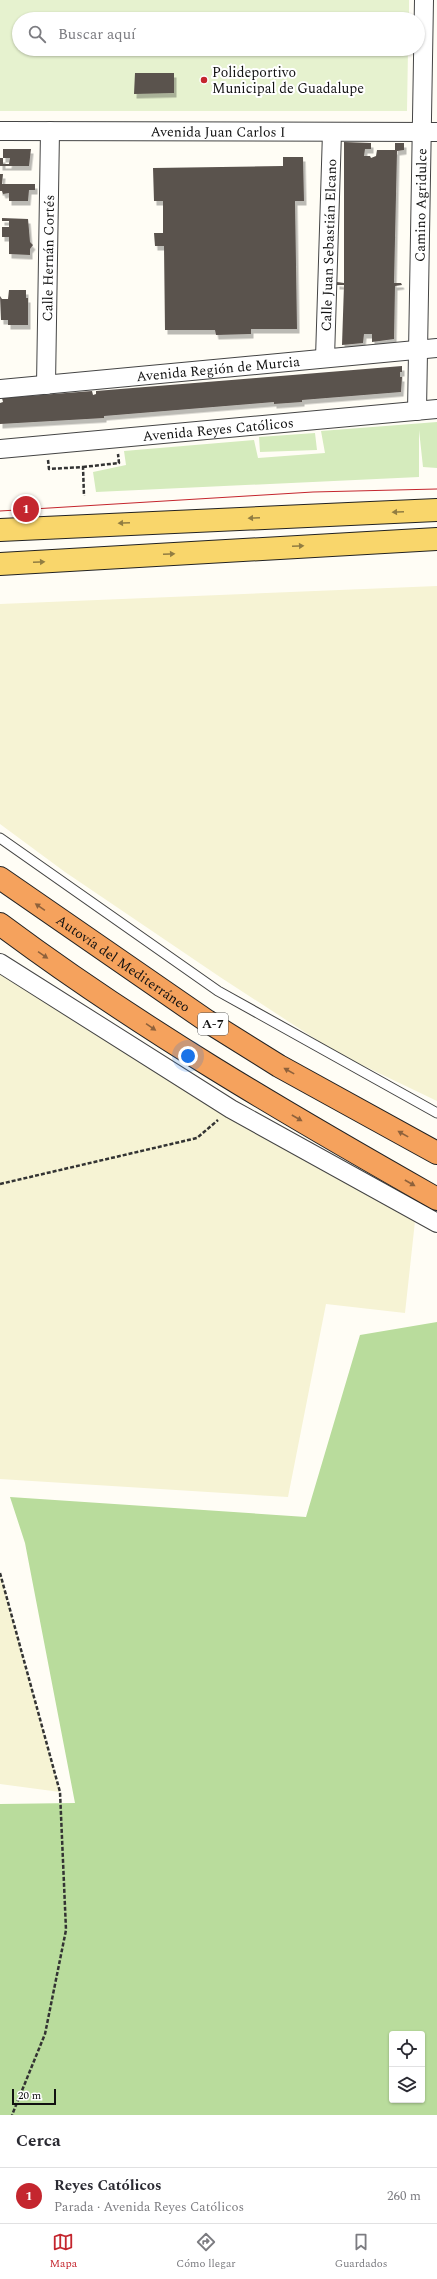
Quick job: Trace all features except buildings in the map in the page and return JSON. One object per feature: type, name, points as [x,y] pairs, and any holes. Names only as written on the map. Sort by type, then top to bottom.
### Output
[{"type":"highway","name":"Autovía del Mediterráneo","points":[[0,878],[201,1016],[279,1066],[437,1153]]},
{"type":"highway","name":"A-7","points":[[0,924],[156,1031],[255,1094],[437,1199]]},
{"type":"main road","points":[[0,530],[437,510]]},
{"type":"main road","points":[[0,564],[437,539]]},
{"type":"street","name":"Camino Agridulce","points":[[417,411],[418,350],[429,132],[430,29],[424,0]]},
{"type":"street","name":"Avenida Juan Carlos I","points":[[0,131],[429,132]]},
{"type":"street","name":"Calle Hernán Cortés","points":[[46,385],[50,131]]},
{"type":"street","name":"Calle Juan Sebastián Elcano","points":[[325,358],[332,132]]},
{"type":"street","name":"Avenida Región de Murcia","points":[[0,389],[437,348]]},
{"type":"street","name":"Avenida Reyes Católicos","points":[[0,449],[437,409]]},
{"type":"street","points":[[0,963],[230,1109],[437,1223]]},
{"type":"lane","points":[[0,838],[218,991],[437,1113]]},
{"type":"path","points":[[47,445],[49,469],[83,467],[119,463],[116,438]]},
{"type":"path","points":[[83,467],[84,496]]},
{"type":"path","points":[[0,1184],[197,1138],[230,1109]]},
{"type":"path","points":[[0,1573],[60,1792],[66,1930],[45,2034],[12,2115]]},
{"type":"shaded area","points":[[437,586],[437,1101],[337,1053],[220,977],[65,872],[0,824],[0,604]]},
{"type":"shaded area","points":[[0,963],[416,1212],[405,1313],[326,1304],[288,1497],[0,1479]]},
{"type":"shaded area","points":[[0,1573],[60,1792],[0,1784]]},
{"type":"green space","name":"Polideportivo Municipal de Guadalupe","points":[[0,0],[409,0],[409,12],[12,12],[12,56],[408,56],[407,111],[0,111]]},
{"type":"green space","points":[[437,422],[437,468],[423,467],[419,430],[419,477],[96,492],[93,472],[126,465],[124,451],[254,440],[258,458],[325,453],[321,431]]},
{"type":"green space","points":[[315,433],[317,450],[260,452],[259,437]]},
{"type":"green space","points":[[437,1322],[437,2115],[0,2115],[0,1804],[75,1803],[25,1543],[10,1497],[306,1517],[360,1335]]},
{"type":"tram line","points":[[0,511],[313,492],[437,489]]},
{"type":"place","name":"Polideportivo Municipal de Guadalupe","points":[[204,80]]},
{"type":"place","name":"Reyes Católicos","points":[[26,509]]}]
